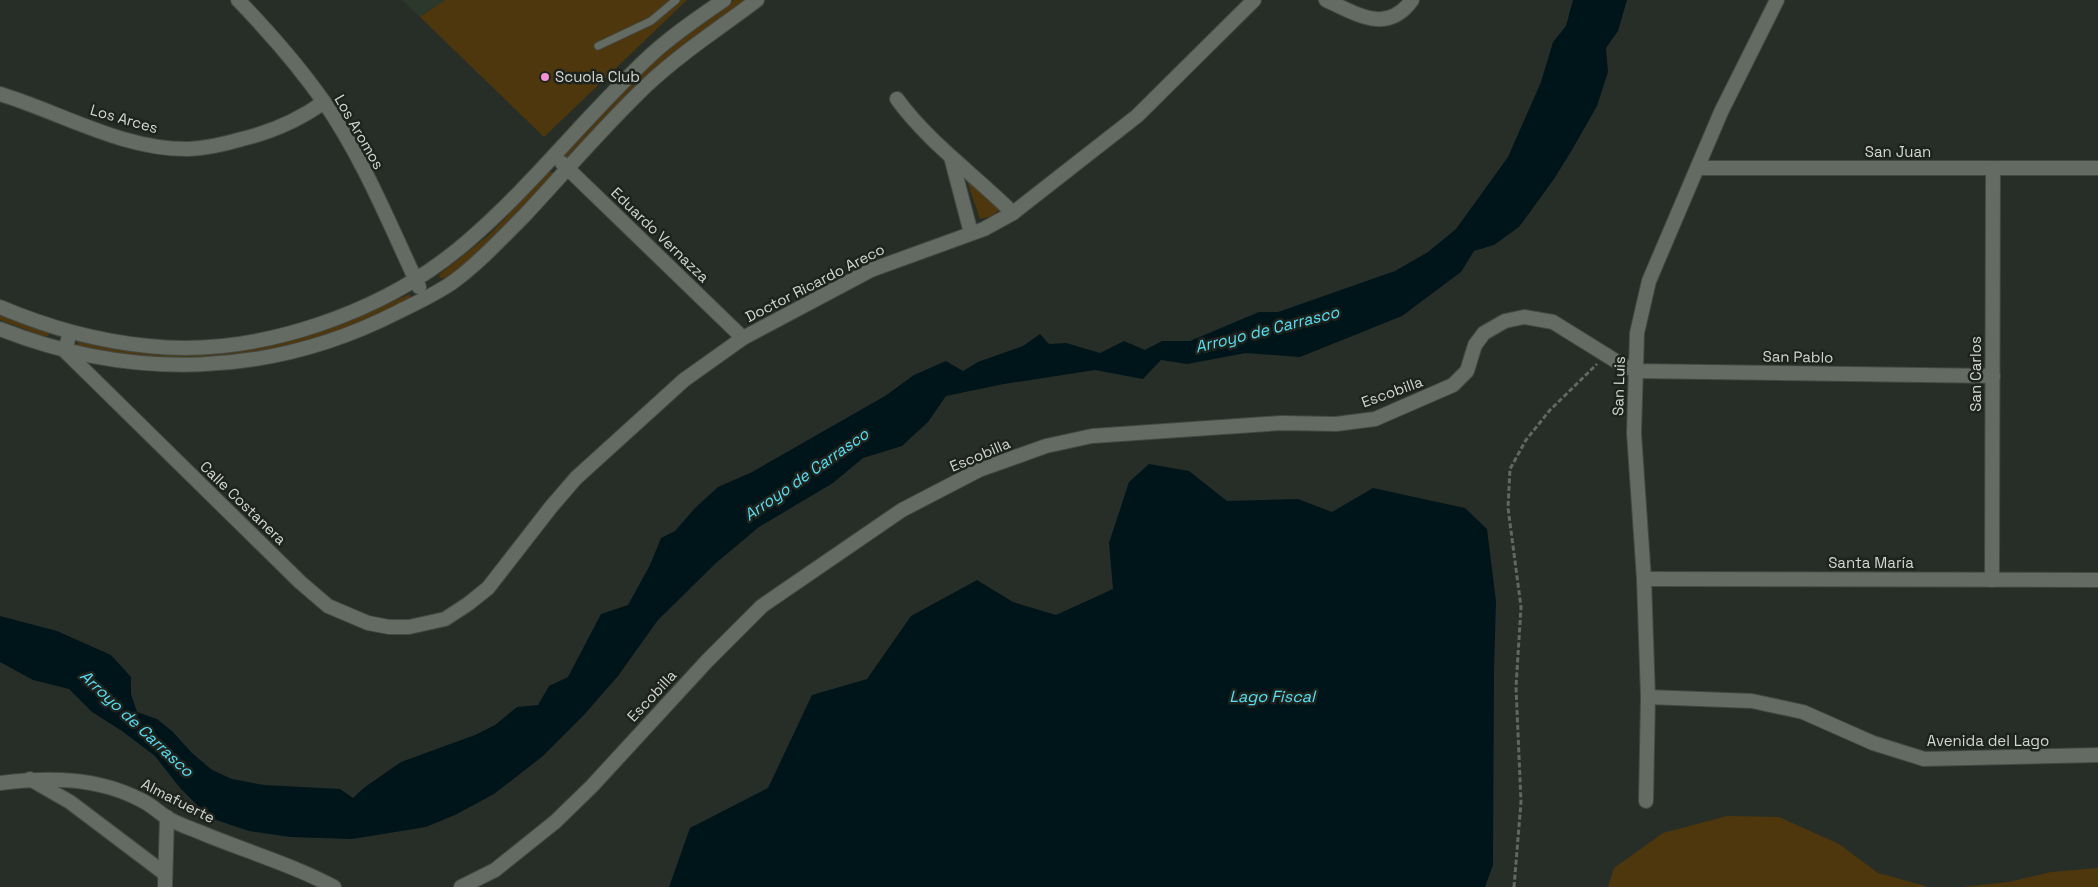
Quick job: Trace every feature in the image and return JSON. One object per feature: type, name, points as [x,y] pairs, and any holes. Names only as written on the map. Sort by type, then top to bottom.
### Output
[{"type":"street","name":"Los Aromos","points":[[238,0],[276,40],[324,102],[356,155],[425,298]]},
{"type":"street","points":[[0,307],[35,322],[70,332],[148,346],[225,346],[332,321],[357,311],[416,280],[443,262],[519,194],[652,53],[724,0]]},
{"type":"street","points":[[0,329],[65,351],[128,362],[189,365],[246,362],[337,340],[366,328],[452,282],[478,261],[647,85],[699,41],[756,0]]},
{"type":"street","name":"Doctor Ricardo Areco","points":[[445,619],[488,588],[551,507],[583,472],[684,380],[743,338],[871,270],[994,224],[1012,213],[1137,116],[1254,0]]},
{"type":"street","points":[[1326,0],[1368,18],[1383,20],[1405,11],[1412,0]]},
{"type":"street","name":"San Luis","points":[[1646,802],[1648,697],[1644,580],[1634,433],[1637,333],[1649,281],[1721,112],[1777,0]]},
{"type":"street","name":"Los Arces","points":[[0,94],[127,140],[153,146],[189,148],[222,144],[261,134],[304,117],[324,102]]},
{"type":"street","points":[[897,99],[907,112],[951,157],[1012,213]]},
{"type":"street","name":"Eduardo Vernazza","points":[[554,156],[743,338]]},
{"type":"street","points":[[951,157],[971,233]]},
{"type":"street","name":"San Juan","points":[[1698,168],[2098,168]]},
{"type":"street","name":"San Carlos","points":[[1992,580],[1993,168]]},
{"type":"street","name":"Escobilla","points":[[461,887],[495,870],[555,822],[592,786],[707,661],[762,606],[902,510],[979,470],[1046,446],[1092,436],[1281,423],[1336,424],[1375,419],[1453,385],[1468,371],[1475,345],[1484,333],[1505,321],[1524,317],[1553,322],[1606,355]]},
{"type":"street","points":[[65,351],[70,332]]},
{"type":"street","name":"Calle Costanera","points":[[65,351],[328,606],[368,623],[389,627],[409,627],[445,619]]},
{"type":"street","name":"San Pablo","points":[[1606,355],[1636,371],[1993,376]]},
{"type":"street","name":"Santa María","points":[[1644,580],[2098,580]]},
{"type":"street","name":"Avenida del Lago","points":[[1648,697],[1752,701],[1803,712],[1873,744],[1924,759],[2098,755]]},
{"type":"street","name":"Almafuerte","points":[[0,784],[30,779],[62,778],[123,792],[142,800],[167,818],[195,831],[307,874],[334,887]]},
{"type":"street","points":[[30,779],[77,807],[164,880]]},
{"type":"street","points":[[164,880],[167,818]]},
{"type":"lane","points":[[598,46],[651,21],[676,0]]},
{"type":"path","points":[[1514,887],[1521,802],[1516,687],[1521,607],[1508,508],[1510,469],[1526,440],[1550,410],[1606,355]]},
{"type":"shaded area","points":[[402,0],[445,0],[420,17]]},
{"type":"shaded area","name":"Scuola Club","points":[[445,0],[687,0],[544,137],[420,17]]},
{"type":"shaded area","points":[[734,0],[747,0],[569,159],[564,156],[648,67],[692,30]]},
{"type":"shaded area","points":[[549,172],[554,173],[554,176],[502,231],[460,268],[445,278],[440,278],[439,275],[441,273],[489,235]]},
{"type":"shaded area","points":[[966,178],[1000,209],[992,216],[980,219]]},
{"type":"shaded area","points":[[410,294],[411,299],[372,319],[311,340],[254,352],[225,356],[166,358],[129,355],[77,345],[79,339],[179,351],[362,315]]},
{"type":"shaded area","points":[[0,311],[48,330],[49,335],[46,337],[0,320]]},
{"type":"shaded area","points":[[1727,816],[1779,817],[1839,844],[1878,873],[1929,887],[1608,887],[1614,868],[1663,833]]},
{"type":"shaded area","points":[[2098,868],[2098,887],[1961,887],[2009,882],[2051,872]]},
{"type":"water","name":"Arroyo de Carrasco","points":[[1573,0],[1627,0],[1618,31],[1606,48],[1608,72],[1597,106],[1554,179],[1519,227],[1494,245],[1474,251],[1461,272],[1402,316],[1300,357],[1246,353],[1187,364],[1161,360],[1143,379],[1095,370],[1004,384],[946,396],[928,422],[902,446],[863,458],[833,483],[759,527],[716,563],[658,620],[618,676],[584,715],[543,756],[494,794],[455,815],[426,827],[352,839],[290,837],[249,831],[210,818],[180,788],[155,756],[122,731],[92,712],[69,689],[33,680],[0,662],[0,616],[57,631],[111,655],[131,677],[131,694],[137,712],[157,719],[212,770],[232,779],[264,785],[340,789],[353,798],[365,787],[401,762],[475,735],[495,725],[517,707],[538,705],[549,686],[568,677],[601,614],[628,605],[650,565],[661,538],[675,531],[695,508],[718,487],[752,472],[885,396],[914,375],[946,361],[963,371],[978,362],[1023,346],[1040,334],[1049,344],[1066,343],[1100,353],[1124,341],[1145,350],[1162,341],[1190,341],[1259,312],[1278,312],[1395,271],[1428,252],[1456,229],[1508,157],[1541,82],[1553,42],[1566,26]]},
{"type":"water","name":"Lago Fiscal","points":[[1149,464],[1189,471],[1227,501],[1298,499],[1332,512],[1373,488],[1465,508],[1487,529],[1496,601],[1493,865],[1485,887],[669,887],[690,828],[768,788],[812,695],[867,679],[911,616],[977,580],[1013,602],[1056,615],[1113,589],[1109,543],[1129,482]]},
{"type":"place","name":"Scuola Club","points":[[545,77]]}]
